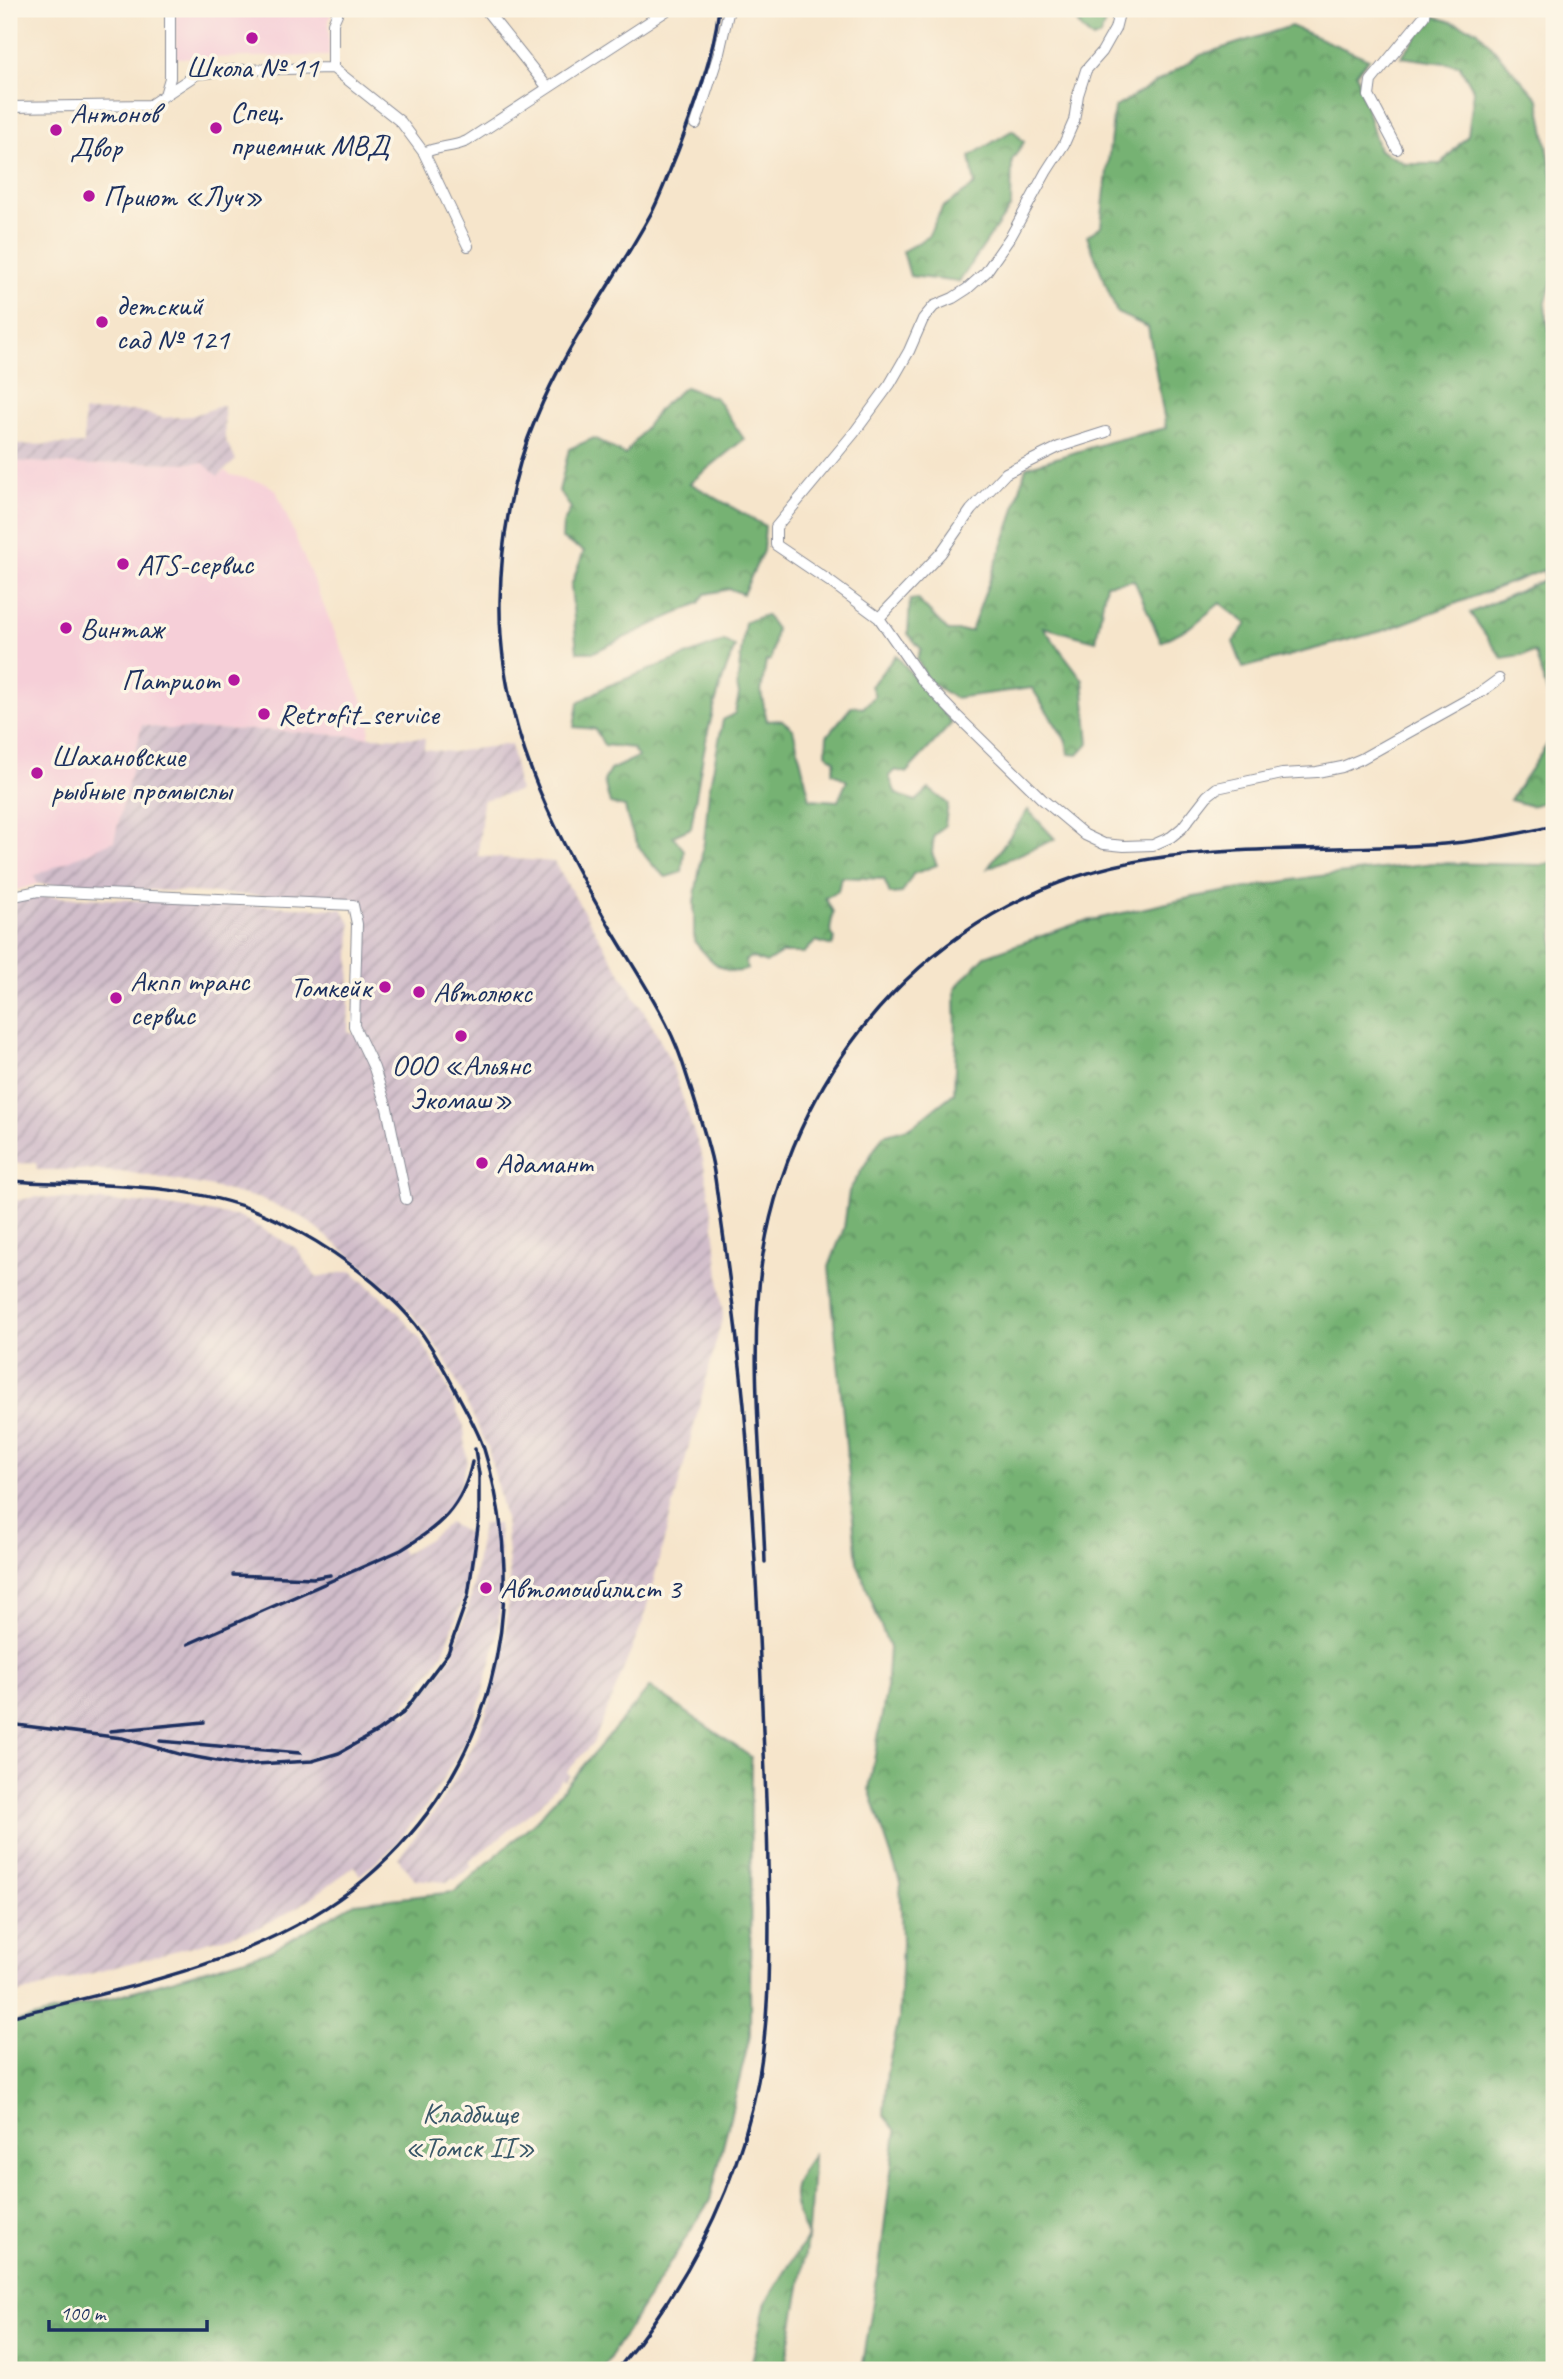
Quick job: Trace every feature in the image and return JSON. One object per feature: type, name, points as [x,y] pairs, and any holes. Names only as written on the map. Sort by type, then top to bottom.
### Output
[{"type":"street","points":[[164,96],[170,78],[170,9]]},
{"type":"street","points":[[333,68],[333,23],[340,9]]},
{"type":"street","points":[[485,9],[548,88]]},
{"type":"street","points":[[424,153],[432,148],[452,148],[467,141],[670,9]]},
{"type":"street","points":[[696,124],[719,53],[729,9]]},
{"type":"street","points":[[1120,9],[1115,29],[1102,52],[1086,70],[1074,121],[1064,144],[1011,236],[986,271],[967,289],[934,306],[923,319],[890,384],[847,442],[776,527],[776,545],[879,618],[923,681],[1042,799],[1084,835],[1104,844],[1153,845],[1171,837],[1217,788],[1282,774],[1342,767],[1361,759],[1499,679]]},
{"type":"street","points":[[1397,149],[1369,96],[1369,88],[1371,81],[1424,16],[1425,9]]},
{"type":"street","points":[[9,107],[150,105],[197,74],[233,70],[333,68],[401,122],[424,153],[468,246]]},
{"type":"street","points":[[879,618],[941,553],[971,510],[1006,473],[1059,447],[1106,432]]},
{"type":"street","points":[[9,897],[38,891],[353,905],[357,924],[354,1026],[374,1068],[387,1108],[406,1199]]},
{"type":"shaded area","name":"Школа № 11","points":[[175,9],[334,9],[329,20],[329,56],[176,58]]},
{"type":"shaded area","points":[[224,405],[225,439],[236,460],[218,476],[203,463],[128,462],[90,465],[9,461],[9,445],[84,444],[84,412],[137,411],[163,418],[191,416]]},
{"type":"shaded area","points":[[9,461],[90,465],[128,462],[204,463],[218,476],[225,471],[231,475],[265,483],[276,490],[363,701],[370,721],[369,737],[265,730],[167,729],[142,725],[114,842],[35,876],[38,884],[9,892]]},
{"type":"shaded area","points":[[142,725],[167,729],[265,730],[425,738],[424,749],[452,752],[511,744],[519,791],[483,800],[478,856],[554,862],[670,1060],[703,1159],[713,1217],[723,1315],[643,1621],[595,1740],[567,1772],[570,1775],[565,1781],[562,1779],[541,1804],[469,1862],[471,1867],[447,1882],[415,1879],[398,1858],[436,1810],[480,1730],[505,1641],[510,1582],[505,1519],[488,1448],[450,1368],[428,1333],[403,1303],[374,1275],[304,1218],[261,1199],[208,1186],[132,1173],[37,1170],[36,1163],[9,1164],[9,902],[39,896],[342,909],[351,924],[348,1033],[365,1034],[360,1015],[362,901],[38,884],[34,876],[114,841]]},
{"type":"shaded area","points":[[35,1197],[155,1204],[241,1217],[296,1248],[316,1277],[352,1271],[397,1311],[420,1339],[441,1374],[464,1427],[467,1461],[458,1494],[447,1510],[426,1530],[399,1546],[403,1554],[449,1523],[469,1534],[470,1554],[465,1594],[444,1651],[416,1693],[401,1709],[405,1717],[453,1654],[471,1598],[482,1524],[498,1524],[502,1583],[497,1639],[472,1725],[428,1804],[391,1849],[360,1875],[354,1866],[310,1899],[258,1928],[9,1996],[9,1202]]},
{"type":"green space","points":[[1069,9],[1110,9],[1100,36],[1093,39],[1081,28]]},
{"type":"green space","points":[[1433,16],[1477,30],[1539,100],[1554,185],[1554,273],[1545,306],[1554,361],[1554,714],[1535,653],[1502,658],[1470,613],[1544,580],[1544,570],[1386,630],[1243,668],[1233,642],[1247,624],[1220,603],[1192,626],[1161,642],[1134,580],[1106,584],[1096,641],[1043,627],[1083,680],[1089,743],[1078,755],[1069,754],[1066,741],[1032,688],[954,698],[926,679],[917,658],[921,649],[908,634],[910,600],[917,599],[948,631],[971,631],[1012,519],[1026,467],[1166,428],[1148,327],[1117,313],[1087,236],[1101,226],[1114,108],[1201,55],[1291,26],[1369,59],[1356,73],[1379,150],[1406,164],[1441,164],[1468,135],[1474,91],[1459,65],[1401,57]]},
{"type":"green space","points":[[1013,130],[1024,142],[1012,160],[1011,206],[959,282],[910,276],[903,251],[928,237],[942,208],[975,185],[970,156]]},
{"type":"green space","points":[[685,387],[716,398],[744,439],[690,483],[765,526],[763,551],[743,594],[730,589],[705,594],[699,603],[594,652],[577,652],[571,586],[584,551],[562,539],[563,524],[571,508],[559,491],[569,449],[594,438],[625,455],[660,408]]},
{"type":"green space","points":[[766,615],[776,629],[771,660],[766,661],[761,692],[767,721],[782,720],[793,729],[810,799],[838,801],[847,781],[832,772],[835,761],[826,753],[827,736],[852,706],[863,708],[875,696],[871,686],[896,655],[952,723],[906,773],[895,770],[889,776],[896,794],[916,801],[929,789],[948,804],[945,825],[934,836],[932,853],[937,865],[913,874],[902,893],[890,894],[884,879],[841,877],[838,891],[825,898],[833,912],[830,931],[835,939],[832,946],[816,941],[804,953],[782,953],[766,963],[751,957],[745,961],[748,969],[731,971],[717,965],[694,941],[694,902],[709,790],[723,720],[735,713],[739,694],[737,686],[745,622]]},
{"type":"green space","points":[[724,641],[735,647],[712,714],[691,828],[673,836],[684,850],[682,872],[666,877],[651,863],[639,846],[625,807],[610,804],[604,781],[610,770],[638,757],[632,748],[604,745],[595,729],[574,727],[578,703],[605,687]]},
{"type":"green space","points":[[1554,734],[1554,799],[1531,806],[1510,800]]},
{"type":"green space","points":[[1028,810],[1055,839],[988,868]]},
{"type":"green space","points":[[1554,862],[1554,2370],[862,2370],[881,2253],[896,2131],[884,2116],[887,2072],[899,2019],[902,1942],[900,1882],[869,1789],[886,1692],[889,1648],[857,1562],[829,1267],[844,1228],[849,1191],[883,1135],[911,1127],[954,1093],[955,988],[985,956],[1078,923],[1194,897],[1311,877],[1434,863],[1541,865]]},
{"type":"green space","name":"Кладбище «Томск II»","points":[[650,1687],[751,1757],[750,2036],[710,2200],[602,2370],[9,2370],[9,2024],[107,1999],[270,1951],[355,1903],[454,1892],[537,1820]]},
{"type":"green space","points":[[813,2155],[807,2237],[795,2203],[798,2178]]},
{"type":"green space","points":[[807,2237],[795,2316],[784,2370],[750,2370],[766,2302]]},
{"type":"railway","points":[[617,2370],[666,2304],[706,2234],[737,2160],[749,2121],[762,2059],[768,1994],[769,1906],[753,1527],[744,1405],[728,1266],[708,1145],[682,1061],[668,1027],[568,852],[532,772],[508,689],[500,601],[509,508],[528,439],[562,364],[653,210],[684,135],[702,82],[719,9]]},
{"type":"railway","points":[[765,1562],[756,1368],[763,1254],[781,1181],[809,1113],[846,1050],[893,994],[947,945],[1009,906],[1076,877],[1150,859],[1186,855],[1444,844],[1554,826]]},
{"type":"railway","points":[[9,1181],[169,1190],[232,1203],[261,1213],[298,1231],[368,1278],[399,1306],[425,1338],[476,1429],[484,1449],[498,1508],[504,1567],[501,1626],[490,1683],[471,1737],[444,1789],[409,1836],[365,1879],[326,1907],[285,1931],[241,1951],[149,1982],[9,2017]]},
{"type":"railway","points":[[9,1724],[122,1738],[179,1754],[239,1765],[312,1761],[339,1753],[378,1731],[403,1713],[448,1653],[468,1596],[479,1520],[479,1474],[475,1449]]},
{"type":"railway","points":[[188,1644],[401,1550],[438,1524],[456,1504],[472,1462]]},
{"type":"railway","points":[[233,1575],[313,1578],[330,1575]]},
{"type":"railway","points":[[110,1731],[204,1722]]},
{"type":"railway","points":[[160,1741],[300,1753]]},
{"type":"place","name":"Школа № 11","points":[[252,38]]},
{"type":"place","name":"Спец. приемник МВД","points":[[216,128]]},
{"type":"place","name":"Антонов Двор","points":[[56,130]]},
{"type":"place","name":"Приют «Луч»","points":[[89,196]]},
{"type":"place","name":"детский сад № 121","points":[[102,322]]},
{"type":"place","name":"ATS-сервис","points":[[123,564]]},
{"type":"place","name":"Винтаж","points":[[66,628]]},
{"type":"place","name":"Патриот","points":[[234,680]]},
{"type":"place","name":"Retrofit_service","points":[[264,714]]},
{"type":"place","name":"Шахановские рыбные промыслы","points":[[37,773]]},
{"type":"place","name":"Томкейк","points":[[385,987]]},
{"type":"place","name":"Автолюкс","points":[[419,992]]},
{"type":"place","name":"Акпп транс сервис","points":[[116,998]]},
{"type":"place","name":"ООО «Альянс Экомаш»","points":[[461,1036]]},
{"type":"place","name":"Адамант","points":[[482,1163]]},
{"type":"place","name":"Автомоибилист 3","points":[[486,1588]]}]
